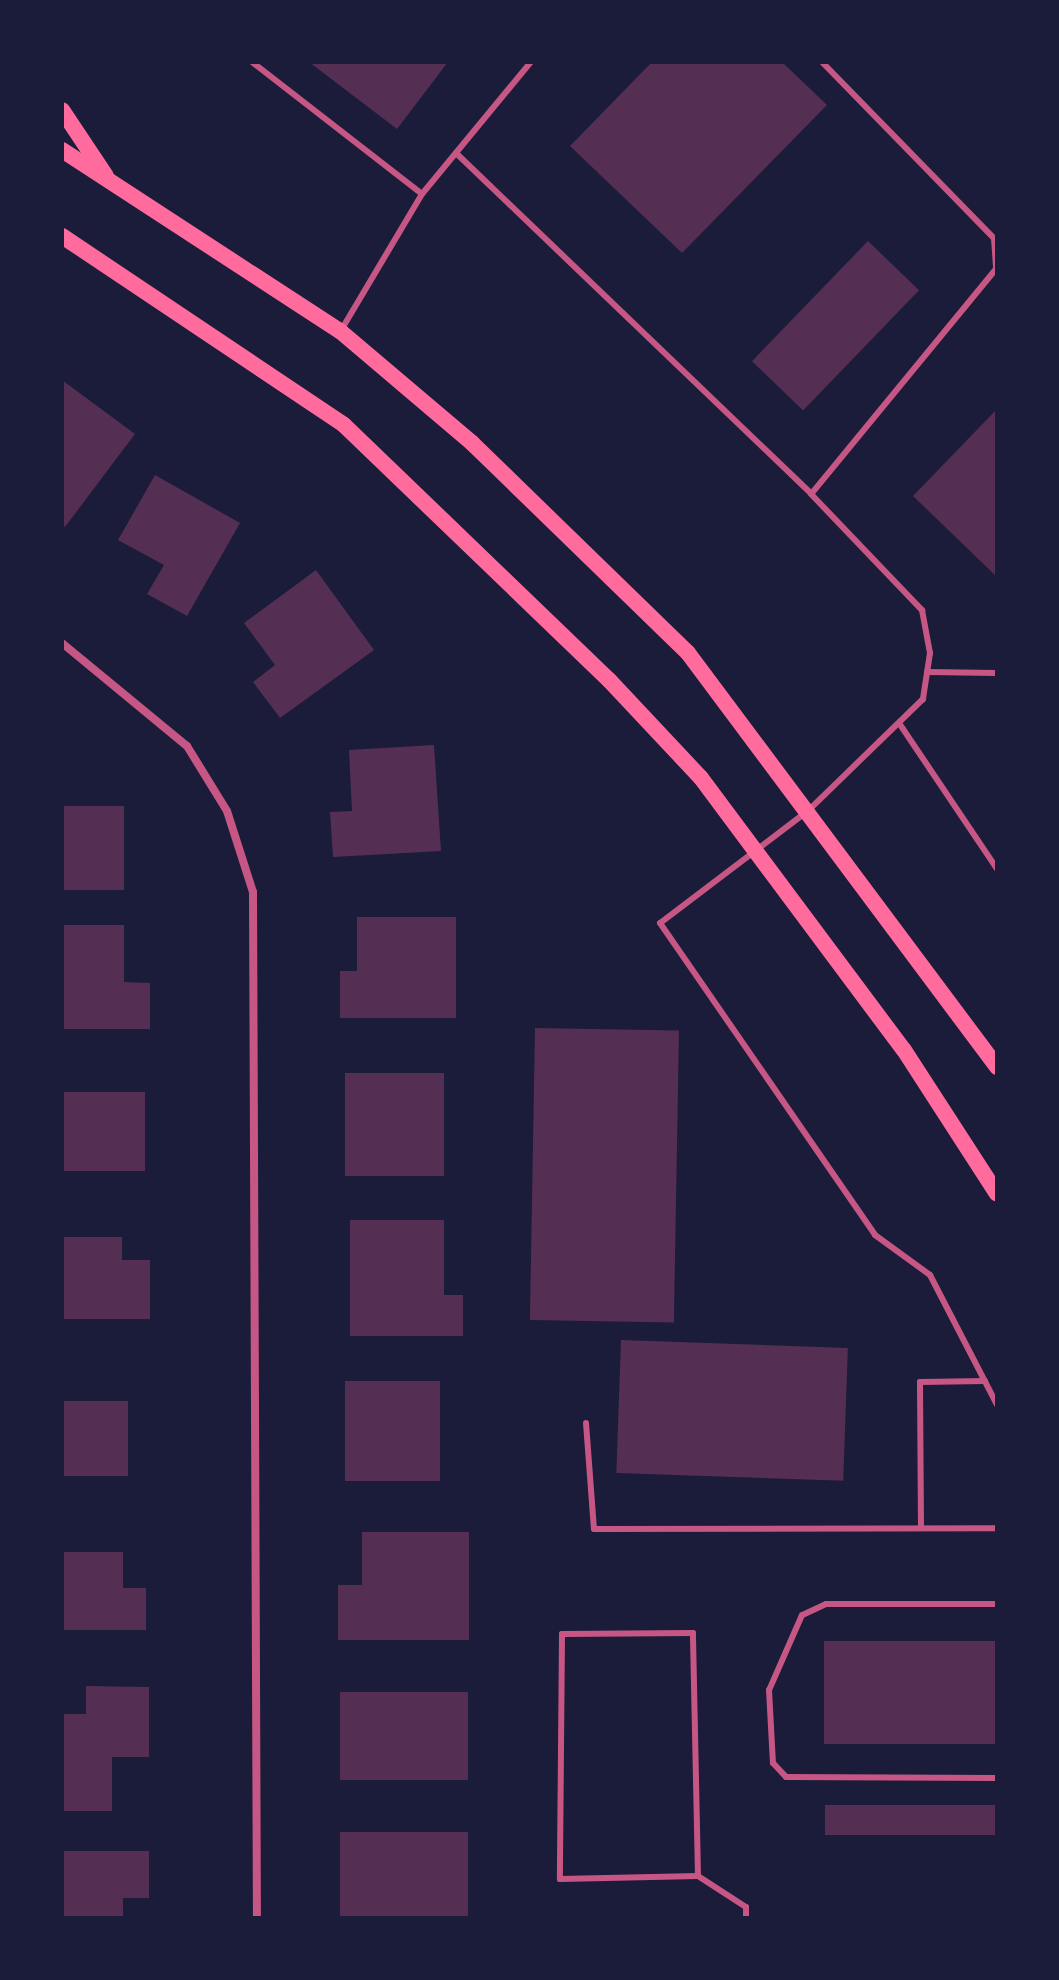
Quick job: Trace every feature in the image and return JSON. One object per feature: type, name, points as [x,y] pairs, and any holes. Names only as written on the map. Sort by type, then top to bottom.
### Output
[{"type":"main road","points":[[62,110],[111,184]]},
{"type":"main road","points":[[62,150],[340,331],[472,443],[688,653],[809,810],[997,1067]]},
{"type":"main road","points":[[62,236],[344,425],[609,680],[701,778],[904,1050],[997,1194]]},
{"type":"street","points":[[62,643],[187,746],[227,811],[253,892],[257,1918]]},
{"type":"lane","points":[[252,62],[422,194]]},
{"type":"lane","points":[[340,331],[422,194],[529,65],[519,62]]},
{"type":"lane","points":[[811,494],[996,269],[994,238],[822,62]]},
{"type":"lane","points":[[456,153],[811,494],[922,610],[927,672],[923,699],[809,810],[660,923],[875,1235],[930,1275],[997,1405]]},
{"type":"lane","points":[[927,672],[997,673]]},
{"type":"lane","points":[[899,723],[997,869]]},
{"type":"lane","points":[[921,1528],[920,1382],[985,1381]]},
{"type":"lane","points":[[586,1423],[594,1529],[997,1528]]},
{"type":"lane","points":[[997,1604],[826,1604],[802,1615],[769,1690],[773,1763],[786,1777],[997,1778]]},
{"type":"lane","points":[[698,1876],[693,1633],[562,1634],[560,1879],[698,1876],[746,1907],[746,1918]]},
{"type":"building","points":[[309,62],[448,62],[397,129]]},
{"type":"building","points":[[652,62],[782,62],[827,105],[682,253],[570,146]]},
{"type":"building","points":[[868,241],[919,290],[803,410],[752,361]]},
{"type":"building","points":[[62,380],[135,434],[65,527],[62,525]]},
{"type":"building","points":[[997,409],[997,577],[913,496]]},
{"type":"building","points":[[155,475],[240,523],[187,616],[147,594],[164,565],[118,540]]},
{"type":"building","points":[[316,570],[374,650],[280,718],[253,682],[275,665],[244,623]]},
{"type":"building","points":[[434,745],[441,851],[333,857],[330,812],[352,811],[349,750]]},
{"type":"building","points":[[62,806],[124,806],[124,890],[62,890]]},
{"type":"building","points":[[357,917],[456,917],[456,1018],[340,1018],[340,971],[357,971]]},
{"type":"building","points":[[62,925],[124,925],[124,982],[150,983],[150,1029],[62,1029]]},
{"type":"building","points":[[535,1028],[679,1031],[674,1322],[530,1320]]},
{"type":"building","points":[[345,1073],[444,1073],[444,1176],[345,1176]]},
{"type":"building","points":[[62,1092],[145,1092],[145,1171],[62,1171]]},
{"type":"building","points":[[350,1220],[444,1220],[444,1295],[463,1295],[463,1336],[350,1336]]},
{"type":"building","points":[[62,1237],[122,1237],[122,1260],[150,1260],[150,1319],[62,1319]]},
{"type":"building","points":[[621,1340],[848,1348],[843,1481],[616,1473]]},
{"type":"building","points":[[345,1381],[440,1381],[440,1481],[345,1481]]},
{"type":"building","points":[[62,1401],[128,1401],[128,1476],[62,1476]]},
{"type":"building","points":[[362,1532],[469,1532],[469,1640],[338,1640],[338,1585],[362,1585]]},
{"type":"building","points":[[62,1552],[123,1552],[123,1588],[146,1588],[146,1630],[62,1630]]},
{"type":"building","points":[[824,1641],[997,1641],[997,1744],[824,1744]]},
{"type":"building","points":[[86,1686],[149,1687],[149,1757],[112,1757],[112,1811],[62,1811],[62,1714],[86,1714]]},
{"type":"building","points":[[340,1692],[468,1692],[468,1780],[340,1780]]},
{"type":"building","points":[[825,1805],[997,1805],[997,1835],[825,1835]]},
{"type":"building","points":[[340,1832],[468,1832],[468,1918],[340,1918]]},
{"type":"building","points":[[62,1851],[149,1851],[149,1898],[123,1898],[123,1918],[62,1918]]}]
